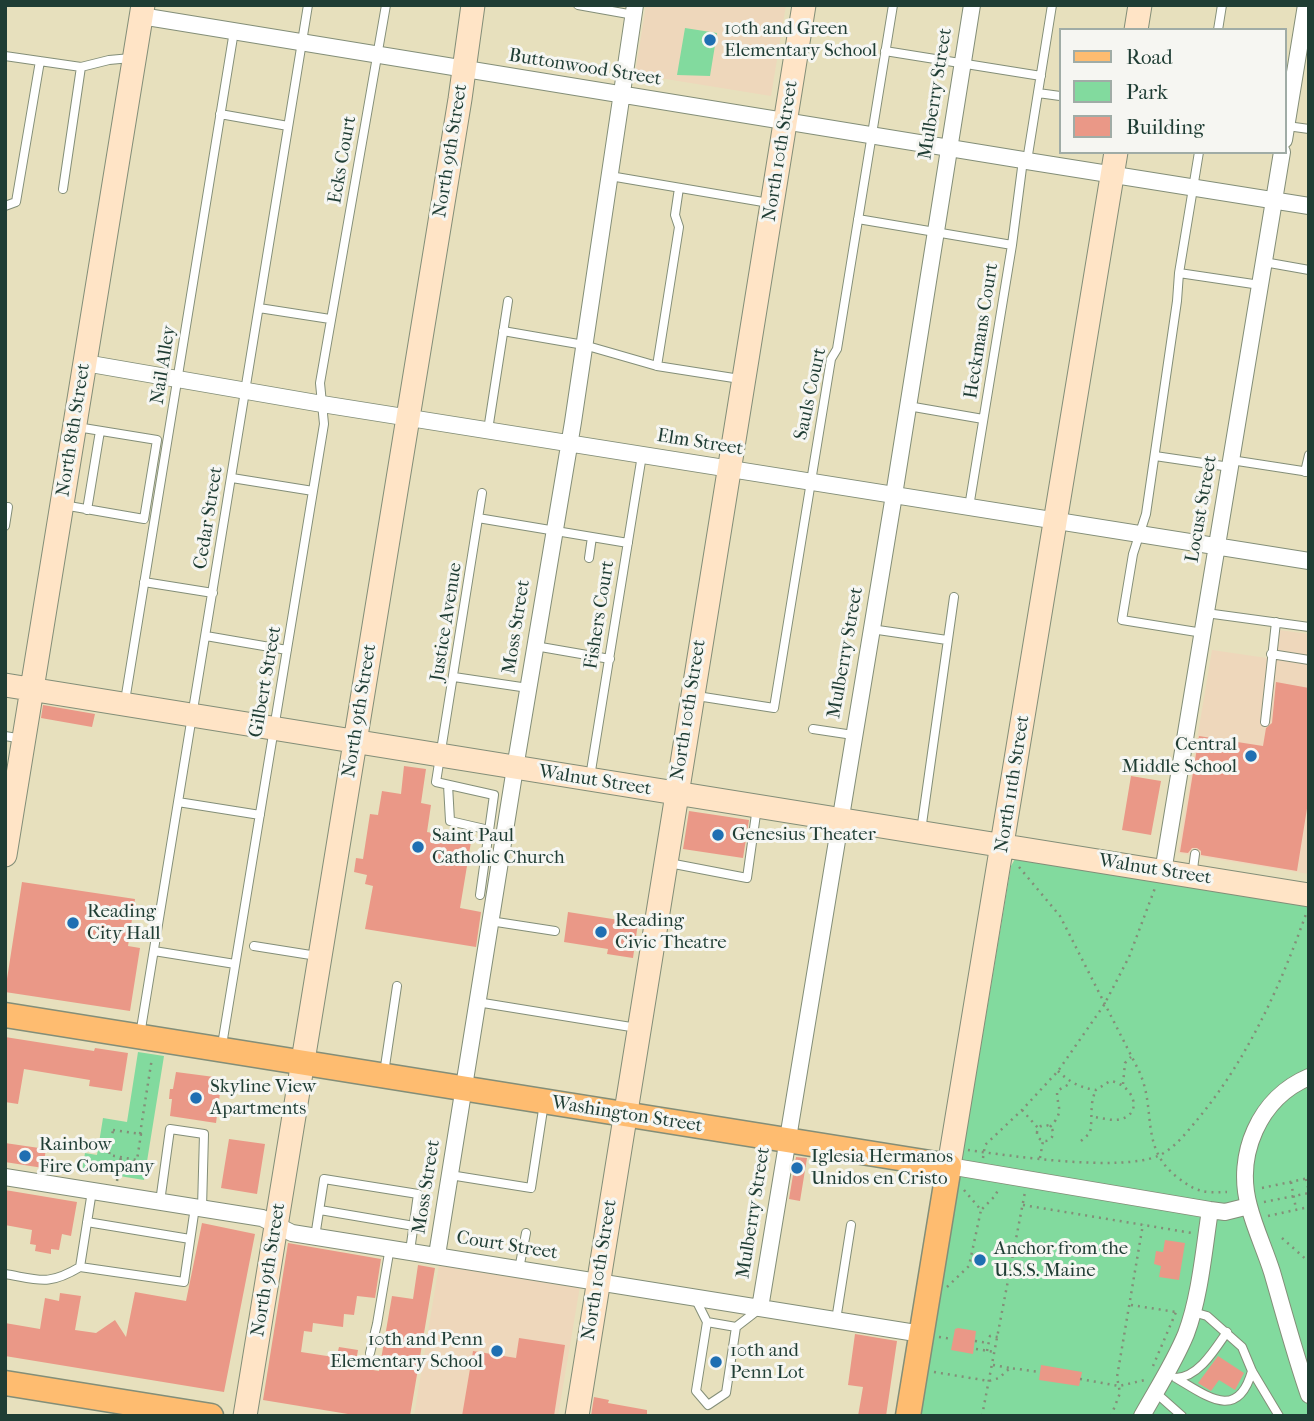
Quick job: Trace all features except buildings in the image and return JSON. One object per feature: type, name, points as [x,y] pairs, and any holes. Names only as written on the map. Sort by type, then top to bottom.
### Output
[{"type":"main road","name":"Washington Street","points":[[5,1015],[788,1141],[951,1157]]},
{"type":"main road","name":"North 11th Street","points":[[908,1416],[930,1336],[951,1157]]},
{"type":"main road","points":[[5,1383],[211,1416]]},
{"type":"street","name":"North 9th Street","points":[[245,1416],[473,5]]},
{"type":"street","name":"North 10th Street","points":[[577,1416],[804,5]]},
{"type":"street","name":"Mulberry Street","points":[[760,1308],[972,5]]},
{"type":"street","points":[[1136,28],[1140,5]]},
{"type":"street","points":[[1286,121],[1288,97],[1306,5]]},
{"type":"street","name":"Buttonwood Street","points":[[142,10],[234,32],[1025,161],[1114,163],[1194,187],[1309,206]]},
{"type":"street","name":"North 8th Street","points":[[5,855],[15,738],[32,689],[142,10]]},
{"type":"street","name":"Moss Street","points":[[437,1255],[490,921],[488,885],[514,768],[528,688],[584,345],[634,10]]},
{"type":"street","name":"Locust Street","points":[[1159,880],[1203,633],[1282,154]]},
{"type":"street","name":"North 11th Street","points":[[951,1157],[1114,163]]},
{"type":"street","name":"Elm Street","points":[[85,363],[407,418],[1309,561]]},
{"type":"street","name":"Walnut Street","points":[[5,685],[1002,846],[1159,880],[1193,865],[1308,904]]},
{"type":"street","points":[[1309,1077],[1282,1093],[1257,1124],[1245,1171],[1249,1206],[1309,1395]]},
{"type":"street","name":"Washington Street","points":[[951,1157],[1210,1210],[1225,1212],[1249,1206]]},
{"type":"street","name":"Court Street","points":[[5,1177],[262,1218],[292,1233],[930,1336]]},
{"type":"street","points":[[1142,1416],[1186,1332],[1193,1312],[1210,1210]]},
{"type":"lane","name":"Cedar Street","points":[[148,1038],[154,951],[308,5]]},
{"type":"lane","name":"Ecks Court","points":[[330,319],[386,5]]},
{"type":"lane","points":[[579,5],[634,10]]},
{"type":"lane","name":"Sauls Court","points":[[692,695],[774,708],[831,359],[837,349],[892,5]]},
{"type":"lane","name":"Heckmans Court","points":[[969,507],[1052,5]]},
{"type":"lane","points":[[1218,28],[1222,5]]},
{"type":"lane","name":"Nail Alley","points":[[124,704],[234,32]]},
{"type":"lane","points":[[885,51],[1041,76]]},
{"type":"lane","points":[[5,56],[81,67],[108,60],[134,58]]},
{"type":"lane","points":[[5,206],[16,202],[40,61]]},
{"type":"lane","points":[[63,189],[81,67]]},
{"type":"lane","points":[[1038,93],[1058,96]]},
{"type":"lane","points":[[220,114],[288,126]]},
{"type":"lane","points":[[1286,133],[1309,130]]},
{"type":"lane","points":[[1199,154],[1179,272],[1146,514],[1133,554],[1122,620],[1203,633]]},
{"type":"lane","points":[[610,176],[772,203]]},
{"type":"lane","points":[[657,366],[679,227],[674,215],[679,188]]},
{"type":"lane","points":[[858,219],[1012,245]]},
{"type":"lane","points":[[1264,262],[1309,270]]},
{"type":"lane","points":[[1179,272],[1260,285]]},
{"type":"lane","points":[[488,430],[508,300]]},
{"type":"lane","points":[[259,308],[330,319]]},
{"type":"lane","name":"Gilbert Street","points":[[221,1050],[324,424],[320,383],[330,319]]},
{"type":"lane","points":[[503,331],[584,345],[657,366],[743,379]]},
{"type":"lane","points":[[908,406],[983,419]]},
{"type":"lane","points":[[62,505],[144,519],[157,440],[74,427]]},
{"type":"lane","points":[[87,510],[100,431]]},
{"type":"lane","name":"Fishers Court","points":[[590,780],[642,455]]},
{"type":"lane","points":[[1155,456],[1307,472],[1309,455]]},
{"type":"lane","points":[[232,478],[313,491]]},
{"type":"lane","name":"Justice Avenue","points":[[448,785],[436,782],[482,493]]},
{"type":"lane","points":[[5,507],[8,507],[5,526]]},
{"type":"lane","points":[[478,518],[628,543]]},
{"type":"lane","points":[[589,558],[592,537]]},
{"type":"lane","points":[[144,582],[213,593]]},
{"type":"lane","points":[[921,834],[954,597]]},
{"type":"lane","points":[[1206,613],[1309,627]]},
{"type":"lane","points":[[1265,722],[1276,622]]},
{"type":"lane","points":[[871,629],[947,640]]},
{"type":"lane","points":[[206,636],[288,650]]},
{"type":"lane","points":[[535,646],[610,659]]},
{"type":"lane","points":[[1271,654],[1309,660]]},
{"type":"lane","points":[[454,677],[528,688]]},
{"type":"lane","points":[[813,729],[853,735]]},
{"type":"lane","points":[[480,895],[488,885],[489,830],[494,795],[448,785],[450,821],[489,830]]},
{"type":"lane","points":[[178,802],[260,815]]},
{"type":"lane","points":[[665,862],[747,878],[757,807]]},
{"type":"lane","points":[[490,921],[555,931]]},
{"type":"lane","points":[[254,946],[320,956]]},
{"type":"lane","points":[[154,951],[235,964]]},
{"type":"lane","points":[[383,1075],[397,986]]},
{"type":"lane","points":[[477,1002],[639,1028]]},
{"type":"lane","points":[[450,1175],[531,1188],[545,1102]]},
{"type":"lane","points":[[5,1275],[47,1282],[64,1277],[80,1266],[184,1282],[198,1208],[204,1134],[170,1129],[160,1202]]},
{"type":"lane","points":[[316,1237],[324,1179],[405,1191],[418,1194],[410,1251]]},
{"type":"lane","points":[[80,1266],[92,1191]]},
{"type":"lane","points":[[320,1210],[414,1226]]},
{"type":"lane","points":[[87,1222],[190,1239]]},
{"type":"lane","points":[[836,1320],[851,1224]]},
{"type":"lane","points":[[519,1269],[526,1233]]},
{"type":"lane","points":[[370,1353],[390,1247]]},
{"type":"lane","points":[[695,1298],[707,1322],[696,1391],[708,1405],[707,1416]]},
{"type":"lane","points":[[708,1405],[726,1393],[736,1327],[760,1308]]},
{"type":"lane","points":[[1193,1312],[1207,1316],[1242,1346],[1252,1371],[1279,1416]]},
{"type":"lane","points":[[707,1322],[736,1327]]},
{"type":"lane","points":[[1160,1382],[1182,1378],[1205,1362],[1227,1332]]},
{"type":"lane","points":[[1160,1382],[1214,1401],[1228,1403],[1236,1401],[1243,1394],[1252,1371]]},
{"type":"lane","points":[[1160,1382],[1182,1416]]},
{"type":"path","points":[[1018,866],[1060,916],[1144,1083],[1149,1125],[1157,1156],[1170,1172],[1192,1189],[1207,1193],[1227,1192]]},
{"type":"path","points":[[984,1152],[985,1145],[1058,1071],[1104,1006],[1129,957],[1159,880]]},
{"type":"path","points":[[951,1157],[984,1152],[1093,1163],[1123,1162],[1157,1156],[1171,1148],[1220,1092],[1245,1053],[1304,929],[1308,904]]},
{"type":"path","points":[[140,1134],[113,1130],[109,1155],[137,1160],[140,1134],[148,1038]]},
{"type":"path","points":[[1123,1084],[1125,1063],[1131,1057]]},
{"type":"path","points":[[1058,1071],[1071,1083],[1096,1090]]},
{"type":"path","points":[[1081,1141],[1090,1133],[1093,1117],[1091,1107],[1096,1090],[1110,1081],[1123,1084],[1132,1096],[1131,1112],[1117,1120],[1093,1117]]},
{"type":"path","points":[[1038,1128],[1050,1126],[1056,1121],[1060,1102],[1057,1091],[1071,1083]]},
{"type":"path","points":[[1022,1110],[1038,1128],[1037,1136],[1043,1141]]},
{"type":"path","points":[[1043,1141],[1052,1136],[1050,1126]]},
{"type":"path","points":[[1040,1158],[1043,1141]]},
{"type":"path","points":[[115,1194],[121,1157]]},
{"type":"path","points":[[1262,1188],[1308,1178],[1309,1192],[1271,1200]]},
{"type":"path","points":[[1291,1182],[1296,1209]]},
{"type":"path","points":[[962,1187],[981,1210]]},
{"type":"path","points":[[946,1288],[969,1266],[981,1210],[995,1196],[998,1188]]},
{"type":"path","points":[[982,1416],[1025,1192]]},
{"type":"path","points":[[1023,1205],[1206,1236]]},
{"type":"path","points":[[1274,1214],[1309,1207]]},
{"type":"path","points":[[1111,1416],[1117,1401],[1117,1377],[1143,1224]]},
{"type":"path","points":[[1282,1238],[1309,1262]]},
{"type":"path","points":[[1131,1304],[1176,1312],[1193,1312]]},
{"type":"path","points":[[1080,1379],[1119,1386],[1160,1382],[1176,1312]]},
{"type":"path","points":[[930,1336],[952,1339]]},
{"type":"path","points":[[987,1351],[990,1336],[998,1337]]},
{"type":"path","points":[[975,1341],[988,1343]]},
{"type":"path","points":[[976,1349],[995,1352]]},
{"type":"path","points":[[993,1365],[1040,1372]]},
{"type":"path","points":[[938,1373],[989,1381],[999,1378],[1010,1368]]},
{"type":"shaded area","name":"10th and Green Elementary School","points":[[646,5],[786,5],[771,96],[635,74]]},
{"type":"shaded area","name":"Central Middle School","points":[[1272,629],[1309,634],[1309,874],[1178,853],[1212,650],[1267,658]]},
{"type":"shaded area","name":"10th and Penn Elementary School","points":[[439,1265],[580,1286],[558,1416],[414,1416]]},
{"type":"green space","points":[[685,28],[717,33],[710,76],[677,75]]},
{"type":"green space","points":[[1015,859],[1309,905],[1309,1416],[919,1416],[1011,866]]},
{"type":"green space","points":[[138,1052],[164,1056],[144,1180],[82,1170],[85,1153],[97,1155],[103,1118],[127,1122]]},
{"type":"place","name":"10th and Green Elementary School","points":[[710,40]]},
{"type":"place","name":"Central Middle School","points":[[1251,756]]},
{"type":"place","name":"Genesius Theater","points":[[718,835]]},
{"type":"place","name":"Saint Paul Catholic Church","points":[[418,847]]},
{"type":"place","name":"Reading City Hall","points":[[73,923]]},
{"type":"place","name":"Reading Civic Theatre","points":[[601,932]]},
{"type":"place","name":"Skyline View Apartments","points":[[196,1098]]},
{"type":"place","name":"Rainbow Fire Company","points":[[25,1156]]},
{"type":"place","name":"Iglesia Hermanos Unidos en Cristo","points":[[797,1168]]},
{"type":"place","name":"Anchor from the U.S.S. Maine","points":[[980,1260]]},
{"type":"place","name":"10th and Penn Elementary School","points":[[497,1351]]},
{"type":"place","name":"10th and Penn Lot","points":[[716,1362]]}]
